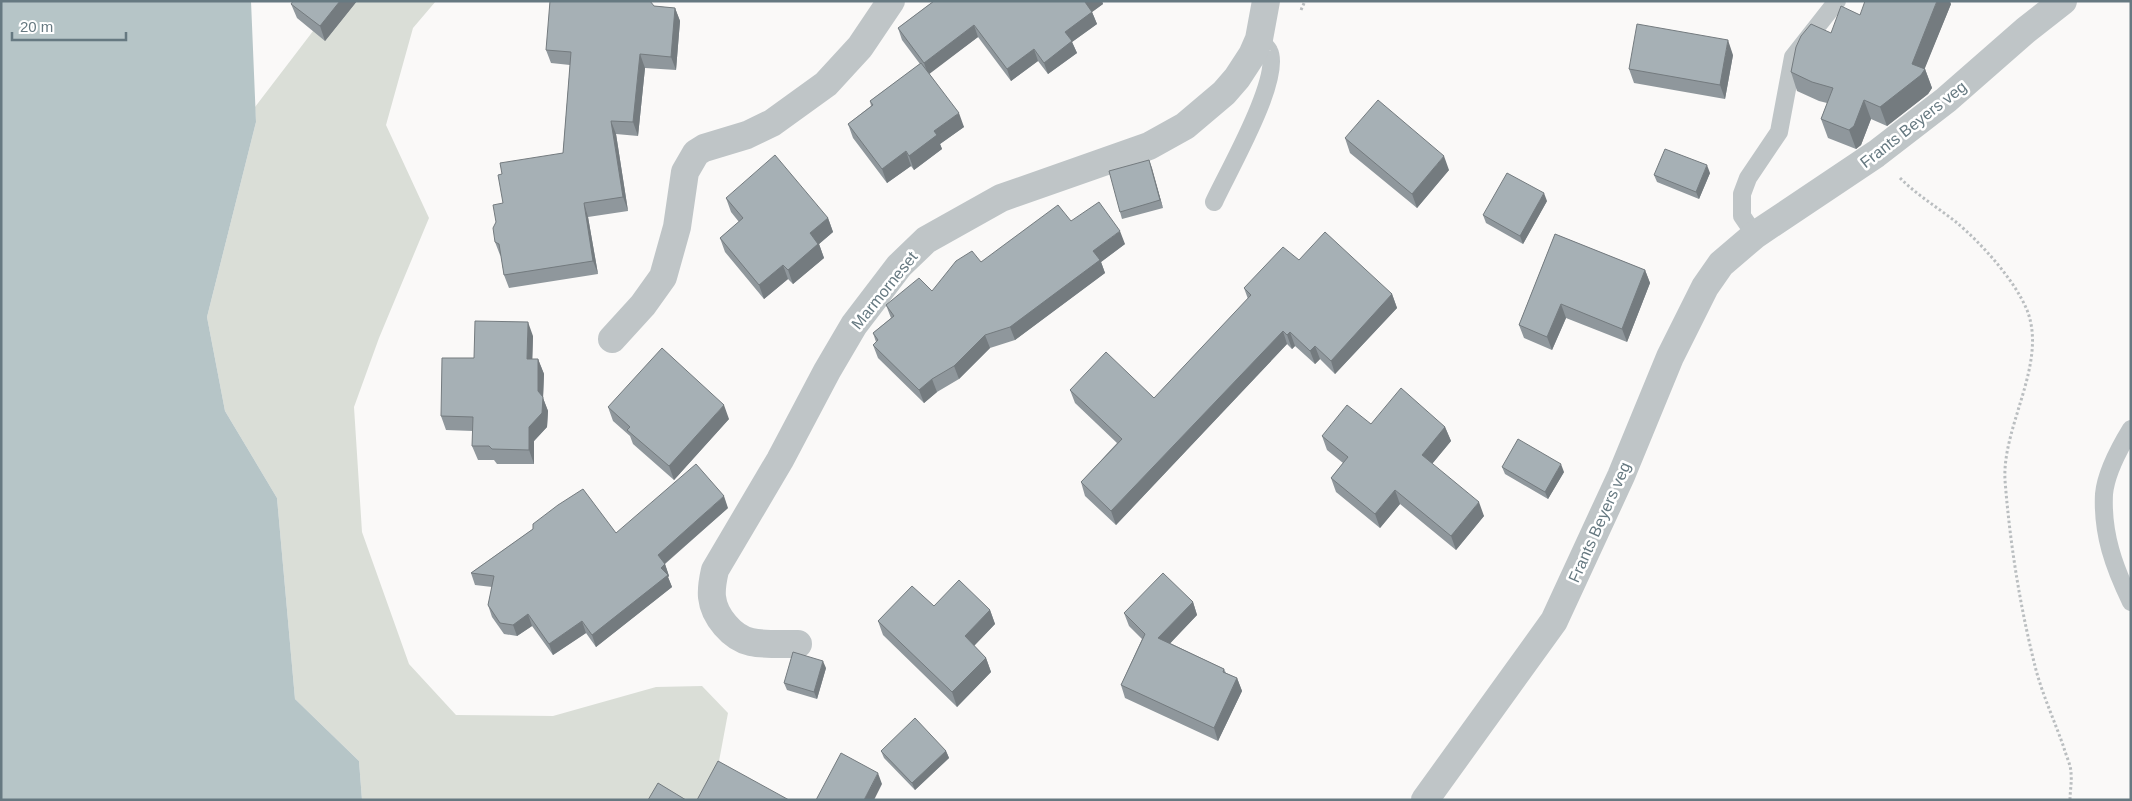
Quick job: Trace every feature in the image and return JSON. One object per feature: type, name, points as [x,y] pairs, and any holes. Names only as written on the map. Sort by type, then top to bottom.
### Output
[{"type":"street","points":[[612,339],[644,304],[663,277],[677,227],[686,172],[696,153],[704,148],[747,135],[772,123],[826,84],[860,46],[891,1]]},
{"type":"street","name":"Marmorneset","points":[[798,644],[751,642],[738,637],[724,624],[717,613],[712,600],[712,586],[715,570],[780,460],[827,371],[854,325],[899,266],[926,240],[1001,198],[1149,146],[1185,126],[1224,93],[1237,78],[1252,55],[1259,39],[1266,1]]},
{"type":"street","name":"Frants Beyers veg","points":[[1425,800],[1554,621],[1621,476],[1670,356],[1705,286],[1721,264],[1755,235],[1876,154],[1946,100],[2026,30],[2063,1]]},
{"type":"lane","points":[[1755,235],[1742,216],[1742,194],[1748,178],[1778,132],[1793,57],[1837,1]]},
{"type":"lane","points":[[1214,202],[1245,142],[1262,99],[1271,63],[1270,52],[1259,39]]},
{"type":"lane","points":[[2131,429],[2117,454],[2104,493],[2110,554],[2131,602]]},
{"type":"path","points":[[1876,154],[1914,191],[1956,223],[1989,254],[2012,284],[2027,310],[2032,336],[2028,376],[2010,441],[2005,475],[2008,527],[2022,609],[2037,672],[2071,772],[2070,800]]},
{"type":"shaded area","points":[[1,1],[251,1],[256,122],[207,317],[225,411],[277,498],[295,699],[359,761],[362,800],[1,800]]},
{"type":"shaded area","points":[[336,1],[436,1],[413,28],[386,125],[429,218],[379,338],[354,407],[362,532],[409,664],[456,715],[553,716],[656,687],[702,686],[728,713],[717,772],[730,800],[362,800],[359,761],[295,699],[277,498],[225,411],[207,317],[256,122],[255,107]]},
{"type":"building","points":[[293,1],[340,1],[320,26],[291,4]]},
{"type":"building","points":[[550,1],[650,1],[654,6],[675,8],[671,57],[640,54],[633,122],[611,121],[623,197],[584,203],[593,261],[504,275],[499,244],[495,242],[493,228],[496,222],[493,205],[503,203],[498,175],[502,174],[500,163],[563,153],[571,52],[546,50]]},
{"type":"building","points":[[934,1],[1087,1],[1085,2],[1092,12],[1065,32],[1072,41],[1044,63],[1034,49],[1007,69],[974,25],[924,63],[898,28]]},
{"type":"building","points":[[1865,1],[1937,1],[1912,64],[1925,69],[1921,75],[1880,107],[1864,100],[1854,126],[1849,130],[1821,119],[1833,88],[1812,82],[1791,72],[1796,47],[1801,36],[1811,24],[1831,33],[1841,6],[1860,15]]},
{"type":"building","points":[[1637,24],[1728,40],[1720,85],[1629,69]]},
{"type":"building","points":[[921,63],[959,113],[934,131],[937,135],[909,156],[906,151],[882,169],[848,124],[873,105],[870,101]]},
{"type":"building","points":[[1378,100],[1444,156],[1412,194],[1345,138]]},
{"type":"building","points":[[1665,149],[1707,165],[1696,192],[1654,175]]},
{"type":"building","points":[[775,155],[828,218],[810,233],[818,244],[788,270],[783,265],[759,285],[720,238],[743,218],[726,198]]},
{"type":"building","points":[[1149,160],[1160,200],[1120,212],[1109,171]]},
{"type":"building","points":[[1507,173],[1544,193],[1520,236],[1483,215]]},
{"type":"building","points":[[1099,202],[1120,231],[1093,251],[1100,260],[1010,327],[985,335],[954,366],[932,379],[919,390],[873,345],[878,340],[873,333],[894,316],[886,305],[919,278],[932,291],[956,261],[972,251],[981,262],[1058,205],[1071,221]]},
{"type":"building","points":[[1325,232],[1392,294],[1331,361],[1315,346],[1310,351],[1290,332],[1287,335],[1283,331],[1111,511],[1081,482],[1122,439],[1070,390],[1106,352],[1154,398],[1251,295],[1244,288],[1283,247],[1299,260]]},
{"type":"building","points":[[1555,234],[1645,270],[1622,329],[1561,304],[1547,337],[1519,325]]},
{"type":"building","points":[[475,321],[528,322],[527,359],[538,359],[538,391],[543,397],[542,413],[529,427],[529,450],[492,449],[489,446],[472,446],[473,417],[441,416],[442,358],[474,358]]},
{"type":"building","points":[[662,348],[724,405],[669,466],[627,430],[630,427],[608,407]]},
{"type":"building","points":[[1401,388],[1445,427],[1422,455],[1479,502],[1451,536],[1395,490],[1375,514],[1331,478],[1348,457],[1322,436],[1347,405],[1371,424]]},
{"type":"building","points":[[1518,439],[1561,464],[1545,492],[1502,467]]},
{"type":"building","points":[[696,464],[724,496],[658,555],[665,564],[661,568],[668,575],[592,635],[582,621],[549,644],[528,614],[513,625],[500,623],[488,605],[494,576],[471,573],[533,529],[533,524],[558,505],[583,489],[616,533]]},
{"type":"building","points":[[1163,573],[1193,602],[1158,638],[1224,669],[1223,672],[1237,678],[1214,728],[1121,685],[1145,634],[1124,613]]},
{"type":"building","points":[[959,580],[990,610],[965,636],[986,658],[952,692],[878,621],[912,586],[934,606]]},
{"type":"building","points":[[793,652],[823,661],[814,692],[784,683]]},
{"type":"building","points":[[915,718],[946,751],[912,783],[881,751]]},
{"type":"building","points":[[841,753],[878,773],[864,800],[816,800]]},
{"type":"building","points":[[718,761],[789,800],[697,800]]},
{"type":"building","points":[[658,783],[686,800],[648,800]]}]
